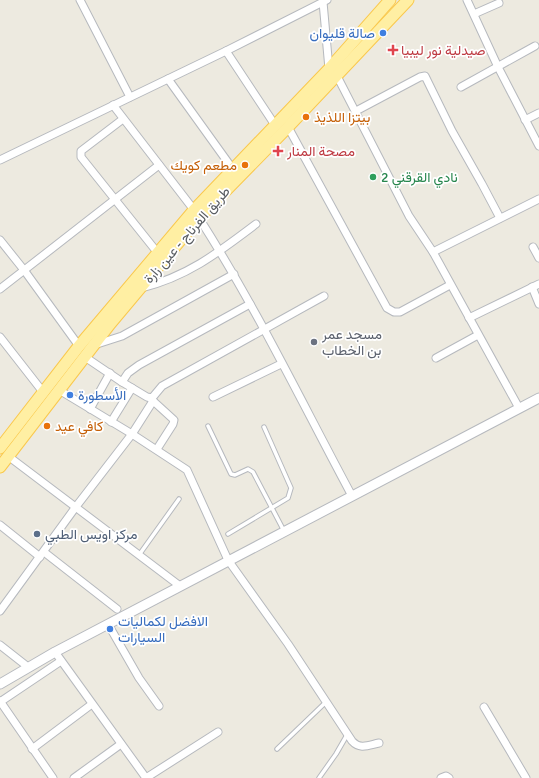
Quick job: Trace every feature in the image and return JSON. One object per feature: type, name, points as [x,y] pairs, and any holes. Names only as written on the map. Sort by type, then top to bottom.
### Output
[{"type":"main road","name":"طريق الفرناج - عين زارة","points":[[0,448],[79,346],[157,252],[288,127],[390,0]]},
{"type":"main road","name":"طريق الفرناج - عين زارة","points":[[0,467],[94,345],[141,288],[232,168],[275,125],[408,0]]},
{"type":"street","points":[[80,0],[130,97]]},
{"type":"street","points":[[467,0],[498,67],[539,146]]},
{"type":"street","points":[[0,160],[226,51],[325,1],[333,72],[356,111],[409,216],[433,252],[519,408]]},
{"type":"street","points":[[474,14],[499,3]]},
{"type":"street","points":[[461,87],[535,46]]},
{"type":"street","points":[[226,51],[275,125]]},
{"type":"street","points":[[356,111],[420,77],[425,76],[452,132],[500,218]]},
{"type":"street","points":[[168,79],[232,168]]},
{"type":"street","points":[[113,105],[196,214],[234,274],[265,329],[281,364],[352,496]]},
{"type":"street","points":[[525,120],[539,113]]},
{"type":"street","points":[[124,119],[81,151],[81,158],[157,252]]},
{"type":"street","points":[[288,127],[387,308],[394,312],[400,312],[450,285]]},
{"type":"street","points":[[0,289],[159,165]]},
{"type":"street","points":[[433,252],[539,198]]},
{"type":"street","points":[[141,288],[164,282],[220,252],[256,224]]},
{"type":"street","points":[[0,240],[24,270],[79,346]]},
{"type":"street","points":[[534,247],[539,258]]},
{"type":"street","points":[[94,345],[122,336],[234,274]]},
{"type":"street","points":[[469,318],[539,284]]},
{"type":"street","points":[[532,287],[539,304]]},
{"type":"street","points":[[0,611],[75,508],[132,434],[152,399],[162,386],[324,296]]},
{"type":"street","points":[[122,382],[128,373],[139,365],[250,304]]},
{"type":"street","points":[[436,358],[478,335]]},
{"type":"street","points":[[0,337],[43,392]]},
{"type":"street","points":[[85,357],[122,382],[152,399],[174,420],[173,424],[156,449]]},
{"type":"street","points":[[214,397],[281,364]]},
{"type":"street","points":[[90,409],[110,373]]},
{"type":"street","points":[[112,422],[132,388]]},
{"type":"street","points":[[59,390],[132,434],[187,470],[228,560],[263,608],[355,744],[364,747],[379,743]]},
{"type":"street","points":[[0,684],[55,652],[228,560],[539,398]]},
{"type":"street","points":[[8,456],[180,586]]},
{"type":"street","points":[[0,525],[117,609]]},
{"type":"street","points":[[108,624],[139,678],[159,706]]},
{"type":"street","points":[[0,645],[28,667]]},
{"type":"street","points":[[55,652],[146,778],[218,732]]},
{"type":"street","points":[[53,778],[0,701],[61,661]]},
{"type":"street","points":[[32,749],[92,704]]},
{"type":"street","points":[[484,707],[526,778]]},
{"type":"street","points":[[74,778],[121,744]]},
{"type":"street","points":[[441,778],[446,776],[449,778]]},
{"type":"lane","points":[[208,426],[231,474],[235,475],[251,470],[284,531]]},
{"type":"lane","points":[[228,534],[288,498],[291,488],[264,427]]},
{"type":"lane","points":[[139,555],[180,499]]},
{"type":"lane","points":[[276,749],[326,702]]},
{"type":"lane","points":[[318,778],[336,754],[348,734]]},
{"type":"place","name":"صالة قليوان","points":[[383,33]]},
{"type":"place","name":"صيدلية نور ليبيا","points":[[393,50]]},
{"type":"place","name":"بيتزا اللذيذ","points":[[306,117]]},
{"type":"place","name":"مصحة المنار","points":[[278,151]]},
{"type":"place","name":"مطعم كويك","points":[[245,165]]},
{"type":"place","name":"نادي القرقني 2","points":[[373,177]]},
{"type":"place","name":"مسجد عمر بن الخطاب","points":[[314,342]]},
{"type":"place","name":"الأسطورة","points":[[70,395]]},
{"type":"place","name":"كافي عيد","points":[[47,426]]},
{"type":"place","name":"مركز اويس الطبي","points":[[37,534]]},
{"type":"place","name":"الافضل لكماليات السيارات","points":[[110,629]]}]
